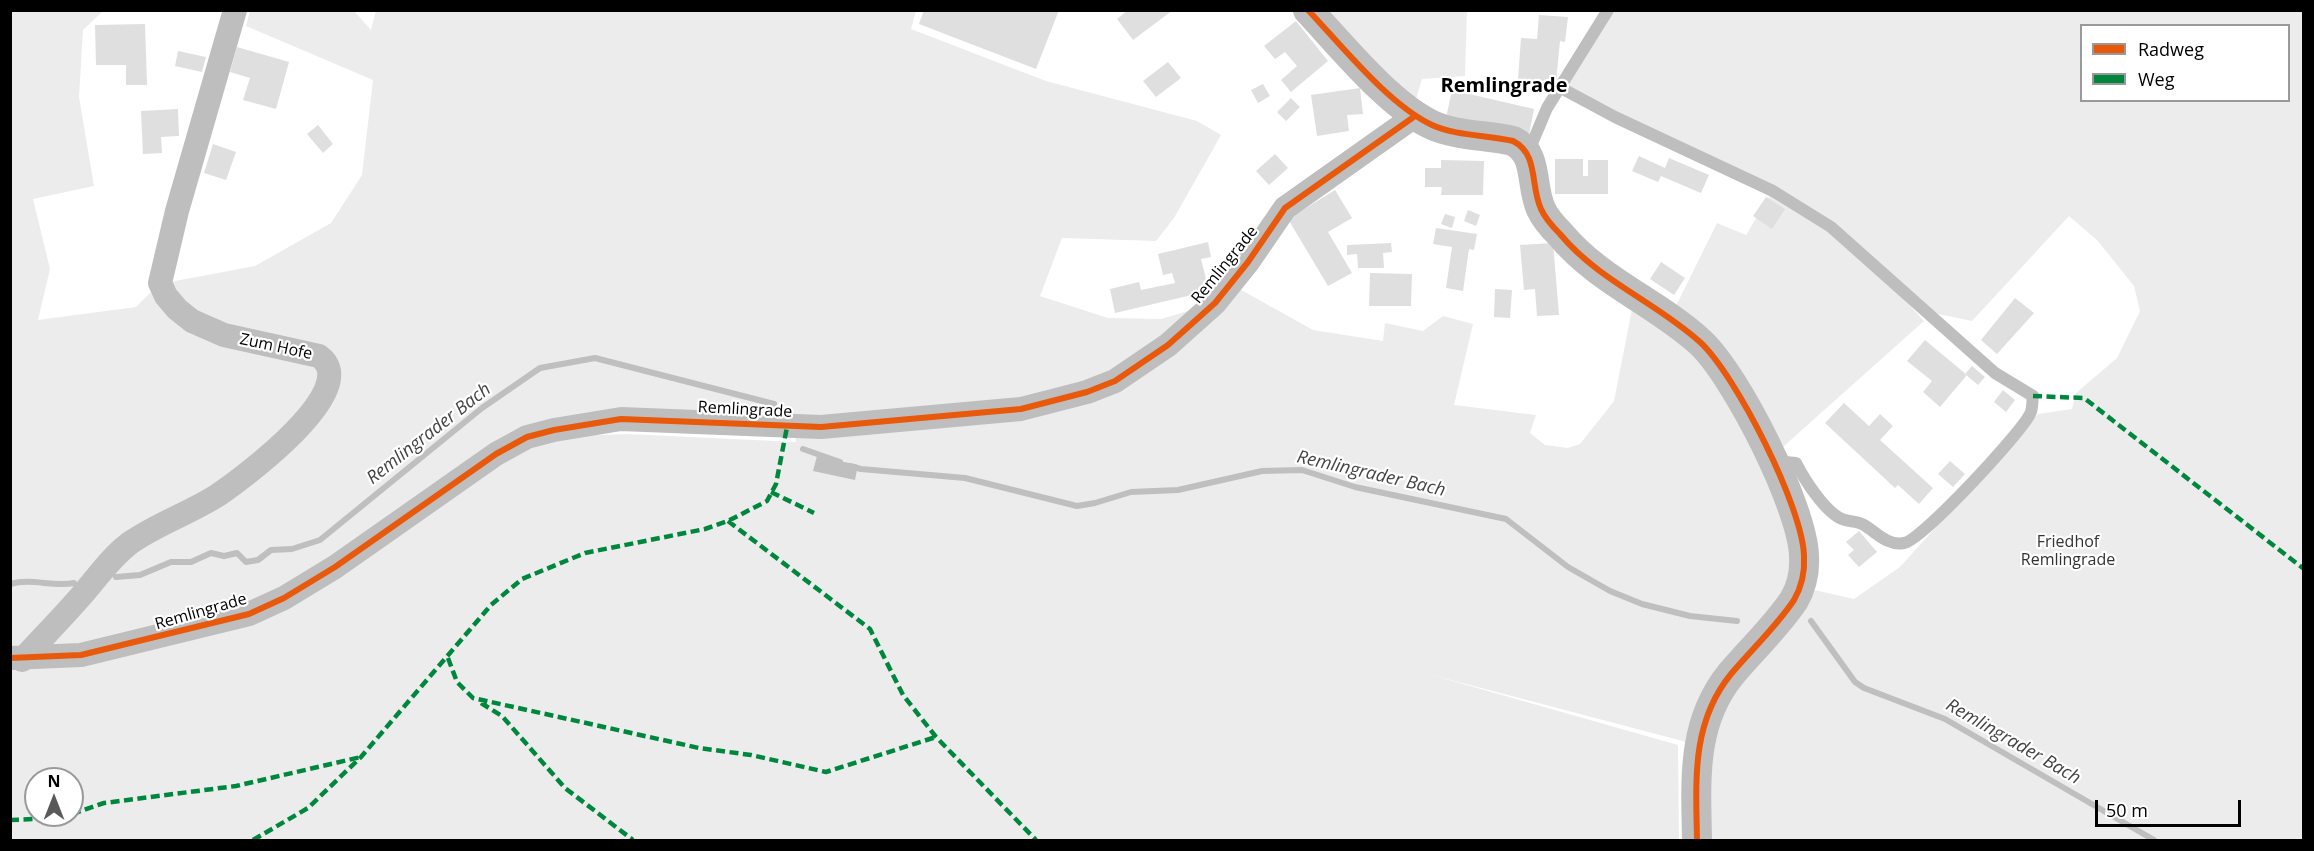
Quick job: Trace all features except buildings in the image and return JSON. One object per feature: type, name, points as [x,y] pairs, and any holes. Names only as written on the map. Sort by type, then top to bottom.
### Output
[{"type":"street","name":"Zum Hofe","points":[[16,659],[130,543],[216,496],[240,478],[302,422],[327,391],[330,372],[326,360],[319,356],[224,335],[192,321],[166,296],[160,283],[177,211],[235,10]]},
{"type":"street","points":[[1308,10],[1389,94],[1416,116],[1450,130],[1513,141],[1523,146],[1528,154],[1537,199],[1547,219],[1579,255],[1601,273],[1689,332],[1713,356],[1757,427],[1802,541],[1804,571],[1801,587],[1787,610],[1732,673],[1710,707],[1701,729],[1697,763],[1697,840]]},
{"type":"street","name":"Remlingrade","points":[[16,659],[81,655],[249,614],[284,598],[335,567],[496,454],[527,437],[564,428],[621,419],[787,427],[848,425],[1020,409],[1065,399],[1106,385],[1143,363],[1215,303],[1248,262],[1285,208],[1416,116]]},
{"type":"lane","points":[[1528,154],[1547,108],[1562,88],[1608,10]]},
{"type":"lane","points":[[1562,88],[1615,117],[1773,191],[1831,227],[1995,373],[2032,396],[2031,413],[1985,468],[1921,535],[1909,542],[1896,544],[1873,534],[1864,525],[1840,519],[1804,479],[1796,463],[1785,462],[1774,466]]},
{"type":"green space","points":[[376,10],[916,11],[911,29],[1046,81],[1197,121],[1221,135],[1174,218],[1156,241],[1062,238],[1040,296],[1108,318],[1161,319],[1215,303],[1174,341],[1199,323],[1234,286],[1313,330],[1383,341],[1385,323],[1423,331],[1443,316],[1473,324],[1454,405],[1536,415],[1530,433],[1545,445],[1568,448],[1580,444],[1614,401],[1634,299],[1701,349],[1722,374],[1749,419],[1775,472],[1794,521],[1799,541],[1800,569],[1793,596],[1721,682],[1707,707],[1694,744],[1428,674],[1678,745],[1679,840],[11,840],[10,661],[81,658],[250,619],[340,572],[496,458],[540,437],[628,434],[796,442],[794,431],[1005,414],[1057,405],[1081,398],[1124,376],[1065,399],[1020,409],[821,427],[621,419],[554,430],[527,437],[496,454],[335,567],[284,598],[249,614],[81,655],[11,658],[11,11],[103,11],[83,30],[79,97],[94,186],[33,199],[50,269],[38,320],[136,307],[159,284],[255,266],[331,223],[362,175],[373,80],[246,26],[250,11],[354,11],[371,30]]},
{"type":"green space","points":[[1315,11],[1467,11],[1465,76],[1422,79],[1413,109]]},
{"type":"green space","name":"Friedhof Remlingrade","points":[[1608,11],[2303,11],[2303,840],[1697,840],[1699,743],[1801,587],[1854,599],[1900,567],[2038,414],[2072,409],[2076,393],[2117,358],[2140,311],[2134,286],[2097,240],[2069,216],[1972,321],[1933,313],[1831,227],[1561,88]]},
{"type":"green space","points":[[1772,192],[1829,228],[1890,284],[1924,321],[1775,454],[1671,316],[1717,223],[1746,235]]},
{"type":"shaded area","points":[[817,456],[858,465],[855,480],[813,471]]},
{"type":"waterway","name":"Remlingrader Bach","points":[[116,577],[140,575],[171,562],[191,562],[211,553],[224,556],[237,553],[246,562],[258,560],[271,550],[292,549],[320,540],[482,408],[540,368],[595,358],[774,404]]},
{"type":"waterway","name":"Remlingrader Bach","points":[[803,449],[840,462]]},
{"type":"waterway","name":"Remlingrader Bach","points":[[850,466],[861,469],[965,478],[1077,506],[1131,492],[1178,490],[1262,471],[1302,470],[1355,487],[1506,519],[1568,567],[1610,591],[1642,604],[1690,616],[1737,621]]},
{"type":"waterway","name":"Remlingrader Bach","points":[[10,584],[18,582],[74,583]]},
{"type":"waterway","name":"Remlingrader Bach","points":[[1811,621],[1855,682],[1864,688],[1945,719],[2154,840]]},
{"type":"marked path","points":[[2033,396],[2084,398],[2304,569]]},
{"type":"marked path","points":[[253,840],[308,808],[361,757],[491,605],[522,579],[585,553],[705,529],[728,521],[767,501],[776,484],[787,427]]},
{"type":"marked path","points":[[771,492],[814,513]]},
{"type":"marked path","points":[[728,521],[870,629],[903,695],[936,737],[1036,840]]},
{"type":"marked path","points":[[448,658],[457,682],[473,698],[699,748],[751,755],[826,772],[936,737]]},
{"type":"marked path","points":[[481,703],[502,716],[565,788],[633,840]]},
{"type":"marked path","points":[[84,810],[104,803],[236,786],[361,757]]},
{"type":"marked path","points":[[10,820],[24,819]]},
{"type":"cycle path","points":[[1308,10],[1366,73],[1399,104],[1416,116],[1441,129],[1513,141],[1521,147],[1530,162],[1538,200],[1549,222],[1592,265],[1700,342],[1731,383],[1765,443],[1780,476],[1801,534],[1804,556],[1803,573],[1794,600],[1772,629],[1731,674],[1709,712],[1702,732],[1697,774],[1697,840]]},
{"type":"cycle path","points":[[10,658],[81,655],[249,614],[284,598],[335,567],[496,454],[527,437],[554,430],[621,419],[821,427],[1021,409],[1087,392],[1115,381],[1168,345],[1215,303],[1248,262],[1285,208],[1415,116]]},
{"type":"district","name":"Remlingrade","points":[[1504,86]]}]
